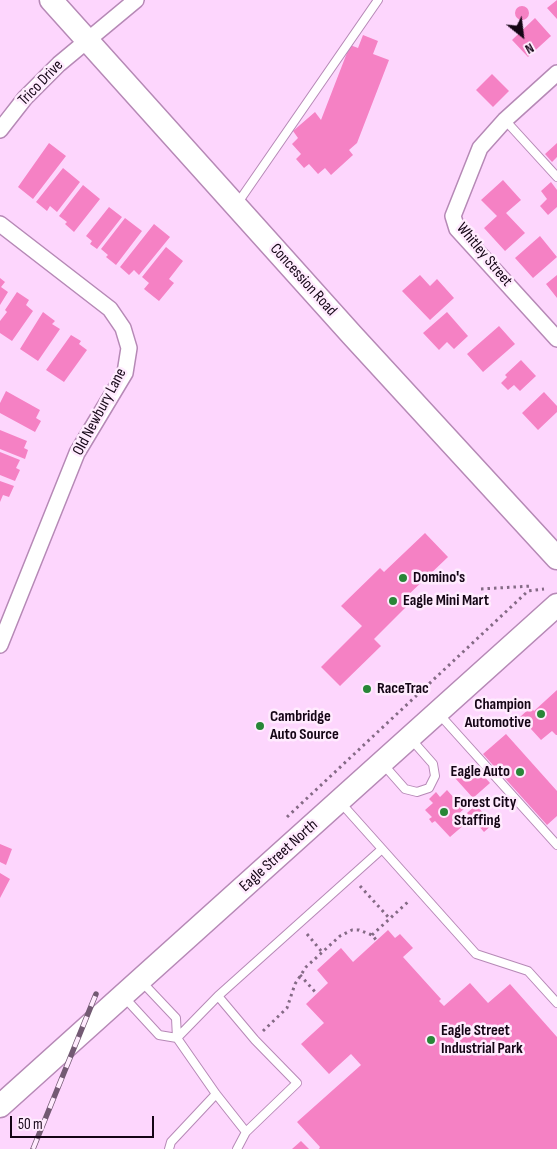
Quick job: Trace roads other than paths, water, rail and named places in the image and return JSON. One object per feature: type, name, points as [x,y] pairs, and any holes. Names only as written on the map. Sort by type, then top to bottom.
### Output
[{"type":"main road","name":"Concession Road","points":[[51,0],[375,361],[557,558]]},
{"type":"main road","name":"Eagle Street North","points":[[0,1106],[557,605]]},
{"type":"street","name":"Trico Drive","points":[[0,130],[25,98],[60,64],[136,0]]},
{"type":"street","name":"Whitley Street","points":[[557,73],[505,120],[480,148],[453,216],[457,228],[557,339]]},
{"type":"street","name":"Old Newbury Lane","points":[[0,224],[110,309],[123,328],[129,348],[125,372],[77,453],[0,645]]},
{"type":"lane","points":[[236,205],[378,0]]},
{"type":"lane","points":[[505,120],[557,177]]},
{"type":"lane","points":[[438,712],[557,845]]},
{"type":"lane","points":[[381,763],[405,789],[417,792],[429,788],[435,776],[433,764],[409,738]]},
{"type":"lane","points":[[340,802],[476,954],[528,971],[557,1003]]},
{"type":"lane","points":[[177,1038],[218,996],[382,849]]},
{"type":"lane","points":[[140,980],[176,1018],[177,1038],[216,1094],[246,1132]]},
{"type":"lane","points":[[122,996],[159,1035],[177,1038]]},
{"type":"lane","points":[[218,996],[255,1040],[297,1083],[246,1132],[237,1149]]},
{"type":"lane","points":[[169,1149],[172,1142],[216,1094]]},
{"type":"railway","points":[[33,1149],[96,994]]},
{"type":"place","name":"Domino's","points":[[403,578]]},
{"type":"place","name":"Eagle Mini Mart","points":[[393,601]]},
{"type":"place","name":"RaceTrac","points":[[367,689]]},
{"type":"place","name":"Champion Automotive","points":[[541,714]]},
{"type":"place","name":"Cambridge Auto Source","points":[[260,726]]},
{"type":"place","name":"Eagle Auto","points":[[520,772]]},
{"type":"place","name":"Forest City Staffing","points":[[444,812]]},
{"type":"place","name":"Eagle Street Industrial Park","points":[[431,1040]]}]
